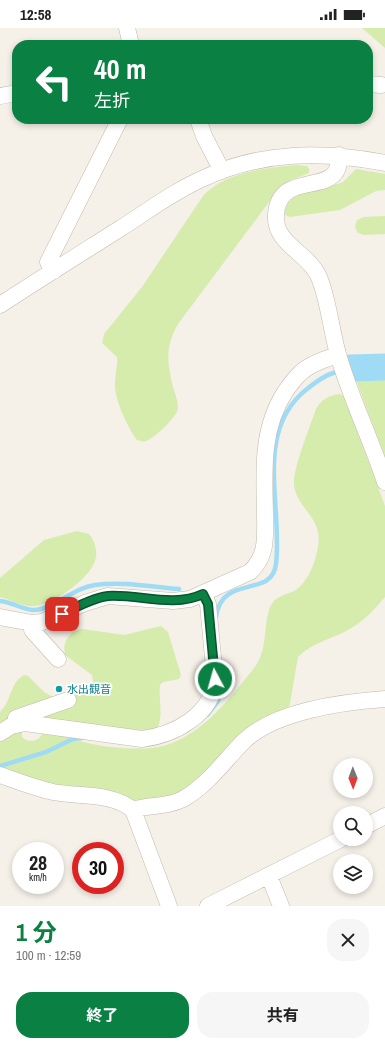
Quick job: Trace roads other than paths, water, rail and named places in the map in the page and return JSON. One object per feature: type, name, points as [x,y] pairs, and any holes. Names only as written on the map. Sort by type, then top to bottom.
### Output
[{"type":"street","points":[[127,28],[130,40]]},
{"type":"street","points":[[0,96],[12,94]]},
{"type":"street","points":[[54,271],[48,262],[117,124]]},
{"type":"street","points":[[200,124],[204,136],[222,171]]},
{"type":"street","points":[[0,305],[183,189],[222,171],[271,157],[311,154],[339,155],[385,163]]},
{"type":"street","points":[[339,155],[338,166],[331,176],[303,184],[291,190],[282,198],[276,214],[278,231],[283,238],[306,259],[318,275],[338,355],[385,482]]},
{"type":"street","points":[[0,617],[32,623],[51,619],[85,603],[108,596],[182,600],[203,594],[250,572],[262,557],[265,538],[264,463],[271,422],[282,398],[298,375],[309,367],[338,355]]},
{"type":"street","points":[[0,733],[11,726],[24,723],[142,739],[156,737],[185,724],[206,706],[215,689],[208,604],[203,594]]},
{"type":"street","points":[[32,623],[32,630],[58,659]]},
{"type":"street","points":[[133,810],[168,805],[193,793],[204,785],[244,741],[267,724],[280,718],[334,705],[385,699]]},
{"type":"street","points":[[18,724],[16,718],[68,700]]},
{"type":"street","points":[[0,774],[39,789],[93,796],[126,804],[133,810],[169,906]]},
{"type":"street","points":[[373,822],[385,816]]},
{"type":"street","points":[[208,906],[333,843]]},
{"type":"street","points":[[269,876],[281,906]]},
{"type":"waterway","points":[[351,368],[385,367]]},
{"type":"waterway","points":[[216,617],[220,604],[227,595],[237,590],[257,585],[266,581],[273,575],[276,564],[277,542],[274,470],[275,448],[280,426],[290,406],[307,389],[317,381],[336,372]]},
{"type":"waterway","points":[[0,601],[33,610],[48,607],[78,590],[95,585],[126,584],[179,589]]},
{"type":"waterway","points":[[207,715],[218,701],[222,680]]},
{"type":"waterway","points":[[0,766],[46,752],[73,739],[81,738]]},
{"type":"place","name":"水出観音","points":[[59,689]]}]
